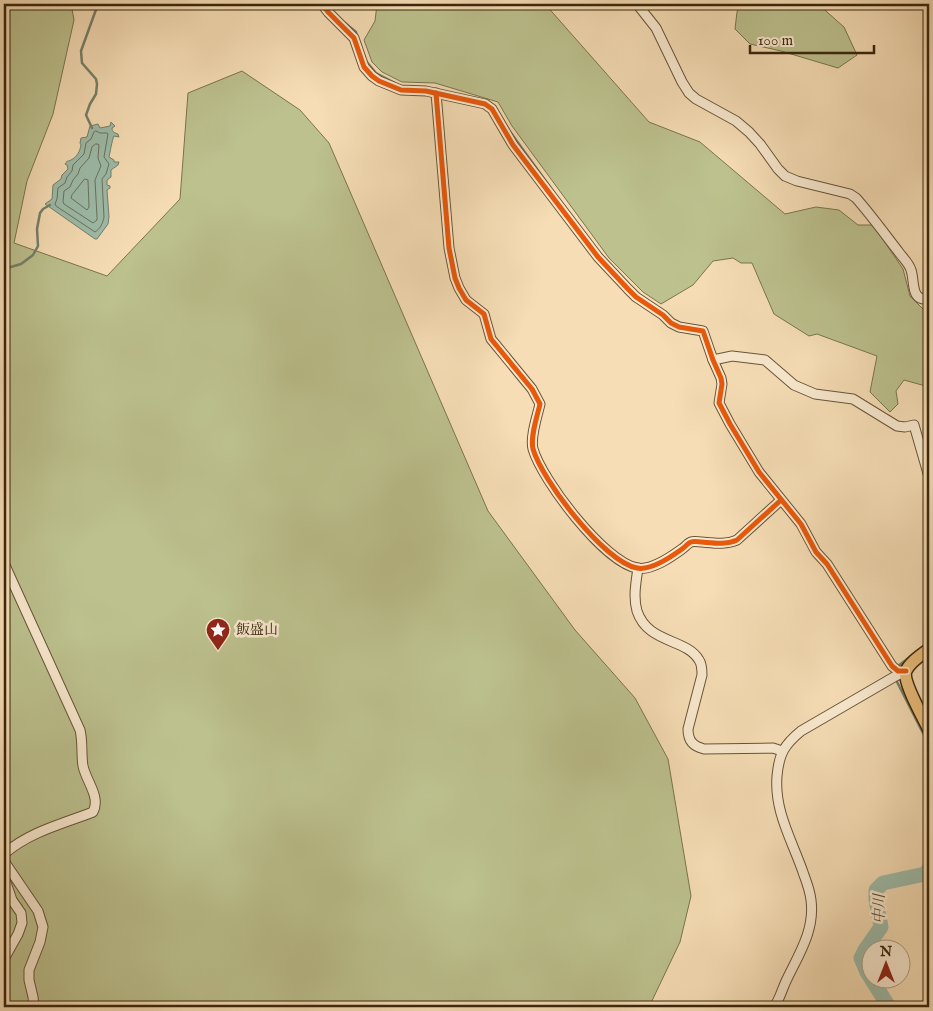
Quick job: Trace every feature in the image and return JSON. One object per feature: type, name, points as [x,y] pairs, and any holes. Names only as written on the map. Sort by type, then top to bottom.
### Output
[{"type":"main road","points":[[898,675],[929,649]]},
{"type":"main road","points":[[898,675],[905,677],[929,730]]},
{"type":"street","points":[[322,4],[354,38],[364,67],[379,81],[402,90],[426,91],[484,104],[492,109],[513,145],[598,258],[636,297],[672,323],[679,327],[702,331],[721,378],[720,404],[730,424],[759,472],[780,501],[801,524],[816,552],[827,564],[892,666],[898,671],[898,675],[790,739],[779,760],[776,789],[782,818],[809,890],[811,915],[809,932],[802,950],[774,1007]]},
{"type":"street","points":[[637,4],[656,28],[689,93],[736,121],[760,144],[785,176],[797,181],[850,194],[856,198],[911,269],[914,290],[917,295],[920,298],[929,300]]},
{"type":"street","points":[[436,94],[452,267],[459,288],[466,300],[484,314],[491,339],[532,389],[540,404],[532,440],[533,448],[546,477],[559,497],[598,543],[629,566],[638,568],[645,568],[662,562],[691,542],[730,543],[736,540],[780,501]]},
{"type":"street","points":[[715,360],[732,356],[766,360],[794,385],[815,394],[853,399],[897,426],[914,425],[929,477]]},
{"type":"street","points":[[4,564],[80,730],[84,769],[94,792],[95,808],[92,812],[30,836],[11,847],[4,854]]},
{"type":"street","points":[[638,568],[636,601],[638,611],[648,628],[659,636],[695,654],[700,660],[702,675],[688,729],[688,736],[691,742],[695,746],[704,749],[773,748],[782,752]]},
{"type":"street","points":[[4,861],[38,911],[43,927],[40,942],[29,970],[34,1007]]},
{"type":"street","points":[[4,877],[12,900],[21,913],[22,923],[4,959]]},
{"type":"green space","points":[[4,4],[71,4],[74,20],[53,114],[27,181],[14,243],[107,276],[180,199],[188,93],[242,71],[300,110],[329,143],[488,511],[575,630],[635,698],[668,759],[691,896],[680,942],[649,1007],[4,1007]]},
{"type":"green space","points":[[377,4],[545,4],[649,122],[700,142],[785,214],[816,207],[839,210],[858,225],[873,225],[903,269],[910,296],[929,315],[929,387],[904,380],[896,391],[898,404],[890,412],[870,392],[877,356],[817,334],[809,336],[774,314],[752,263],[741,263],[733,258],[713,261],[693,285],[661,304],[643,292],[609,258],[512,126],[498,102],[435,83],[402,82],[382,72],[372,62],[364,40],[375,21]]},
{"type":"green space","points":[[740,4],[818,4],[844,27],[857,55],[838,68],[750,44],[735,29]]},
{"type":"water","points":[[111,122],[115,126],[112,128],[113,130],[119,137],[114,136],[109,157],[114,162],[119,162],[111,170],[111,177],[107,180],[107,185],[110,186],[107,190],[108,224],[97,239],[95,239],[45,204],[52,199],[53,185],[61,179],[68,169],[65,164],[78,154],[81,138],[87,137],[90,126],[98,124],[100,128],[110,126]]},
{"type":"waterway","points":[[92,128],[86,115],[96,94],[97,84],[96,79],[82,63],[81,51],[98,4]]},
{"type":"waterway","points":[[345,23],[356,32],[357,37]]},
{"type":"waterway","points":[[366,61],[376,73],[395,83]]},
{"type":"waterway","points":[[511,133],[550,187]]},
{"type":"waterway","points":[[4,269],[21,264],[33,255],[38,246],[37,229],[40,213],[50,205]]},
{"type":"waterway","points":[[898,666],[914,654]]},
{"type":"waterway","points":[[891,670],[929,745]]},
{"type":"waterway","name":"中川","points":[[889,1007],[867,972],[861,958],[881,927],[876,890],[883,883],[925,874],[929,869]]},
{"type":"cycle path","points":[[322,4],[354,38],[364,67],[379,81],[401,90],[426,91],[485,104],[492,109],[513,145],[598,257],[628,289],[671,323],[679,327],[703,331],[721,378],[719,403],[730,424],[759,472],[801,524],[816,552],[827,564],[892,666],[898,671],[906,671]]},
{"type":"cycle path","points":[[436,93],[449,248],[455,278],[466,300],[484,314],[491,339],[532,389],[540,404],[533,433],[533,449],[548,480],[576,518],[608,551],[623,562],[637,568],[643,568],[661,563],[691,542],[733,542],[781,500]]},
{"type":"place","name":"飯盛山","points":[[218,651]]}]
